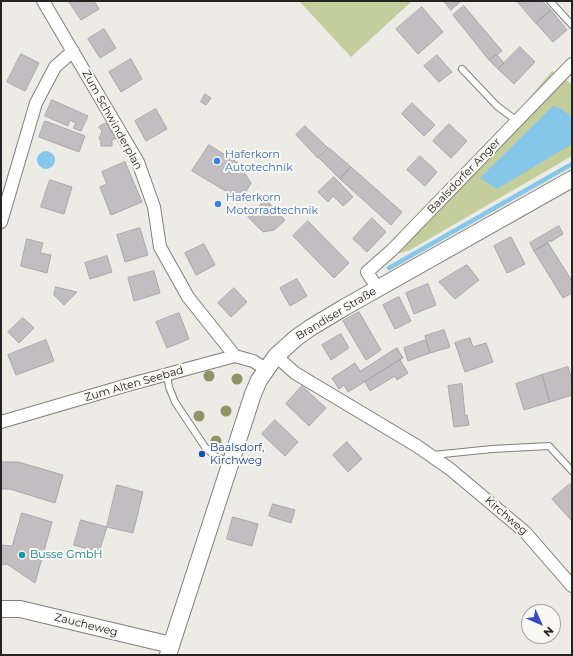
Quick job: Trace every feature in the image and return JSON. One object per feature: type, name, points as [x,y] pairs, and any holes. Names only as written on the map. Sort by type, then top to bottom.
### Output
[{"type":"street","name":"Zum Schwinderplan","points":[[43,1],[138,162],[154,207],[160,247],[188,297],[234,356]]},
{"type":"street","points":[[1,222],[36,103],[56,67],[73,51]]},
{"type":"street","name":"Baalsdorfer Anger","points":[[378,289],[368,272],[392,250],[572,64]]},
{"type":"street","name":"Brandiser Straße","points":[[170,650],[253,394],[259,380],[276,356],[310,328],[345,307],[572,179]]},
{"type":"street","points":[[234,356],[253,361],[266,369]]},
{"type":"street","name":"Zum Alten Seebad","points":[[1,422],[234,356]]},
{"type":"street","name":"Kirchweg","points":[[276,356],[295,373],[431,455],[450,469],[525,532],[572,586]]},
{"type":"street","name":"Zaucheweg","points":[[1,609],[20,609],[170,650]]},
{"type":"lane","points":[[550,1],[572,25]]},
{"type":"lane","points":[[462,69],[497,106],[517,121]]},
{"type":"lane","points":[[167,374],[169,387],[175,402],[205,447],[217,458],[231,460]]},
{"type":"lane","points":[[431,455],[492,449],[549,446],[572,471]]},
{"type":"green space","points":[[412,1],[351,57],[300,2]]},
{"type":"green space","points":[[552,71],[572,84],[572,156],[410,250],[398,254]]},
{"type":"water","points":[[553,106],[560,108],[572,117],[572,144],[497,189],[480,178]]},
{"type":"water","points":[[46,151],[52,154],[55,160],[52,166],[46,169],[40,166],[37,160],[40,154]]},
{"type":"building","points":[[94,1],[99,9],[81,20],[69,2]]},
{"type":"building","points":[[444,1],[461,1],[451,10]]},
{"type":"building","points":[[517,1],[542,1],[551,10],[536,23]]},
{"type":"building","points":[[464,6],[502,51],[489,60],[453,15]]},
{"type":"building","points":[[422,7],[443,32],[418,54],[396,29]]},
{"type":"building","points":[[551,10],[567,30],[553,42],[536,23]]},
{"type":"building","points":[[104,29],[116,48],[100,58],[88,39]]},
{"type":"building","points":[[520,47],[535,62],[514,84],[498,69]]},
{"type":"building","points":[[21,54],[39,63],[25,91],[7,82]]},
{"type":"building","points":[[437,55],[452,72],[439,82],[424,66]]},
{"type":"building","points":[[497,55],[504,63],[498,69],[489,60]]},
{"type":"building","points":[[131,59],[142,79],[121,92],[109,72]]},
{"type":"building","points":[[205,94],[211,98],[206,105],[201,102]]},
{"type":"building","points":[[52,100],[88,116],[81,131],[73,128],[76,123],[70,120],[68,126],[45,116]]},
{"type":"building","points":[[412,103],[435,125],[424,136],[402,114]]},
{"type":"building","points":[[156,109],[167,129],[146,141],[135,121]]},
{"type":"building","points":[[45,121],[85,136],[79,152],[39,137]]},
{"type":"building","points":[[106,123],[116,139],[112,139],[112,146],[101,146],[101,139],[99,139],[102,131],[99,127]]},
{"type":"building","points":[[449,124],[467,141],[451,158],[433,141]]},
{"type":"building","points":[[305,126],[328,148],[318,158],[296,135]]},
{"type":"building","points":[[209,145],[238,163],[251,183],[241,200],[192,171]]},
{"type":"building","points":[[329,148],[351,167],[340,179],[319,158]]},
{"type":"building","points":[[420,156],[437,172],[425,186],[407,170]]},
{"type":"building","points":[[125,162],[142,202],[111,215],[100,187],[107,184],[102,172]]},
{"type":"building","points":[[351,167],[402,212],[391,225],[340,179]]},
{"type":"building","points":[[334,177],[353,197],[343,206],[333,196],[328,202],[318,192]]},
{"type":"building","points":[[50,180],[72,187],[64,214],[41,207]]},
{"type":"building","points":[[266,200],[285,220],[274,230],[263,232],[248,217]]},
{"type":"building","points":[[372,218],[386,232],[367,252],[353,239]]},
{"type":"building","points":[[308,221],[349,263],[334,278],[293,236]]},
{"type":"building","points":[[559,226],[563,234],[550,242],[549,240],[547,241],[548,243],[534,251],[530,243]]},
{"type":"building","points":[[140,228],[148,255],[125,262],[117,235]]},
{"type":"building","points":[[511,237],[525,264],[507,273],[494,246]]},
{"type":"building","points":[[27,239],[43,243],[40,253],[51,255],[47,273],[21,266]]},
{"type":"building","points":[[548,243],[572,281],[572,293],[563,298],[534,251]]},
{"type":"building","points":[[204,244],[215,265],[196,275],[185,253]]},
{"type":"building","points":[[107,256],[112,272],[90,279],[85,263]]},
{"type":"building","points":[[467,265],[479,280],[455,299],[439,282]]},
{"type":"building","points":[[154,271],[160,293],[134,301],[128,278]]},
{"type":"building","points":[[297,279],[307,296],[290,306],[280,288]]},
{"type":"building","points":[[428,284],[436,305],[414,314],[406,293]]},
{"type":"building","points":[[56,287],[77,292],[64,305],[54,295]]},
{"type":"building","points":[[234,288],[247,302],[231,317],[218,303]]},
{"type":"building","points":[[399,297],[411,321],[395,329],[383,305]]},
{"type":"building","points":[[359,312],[381,350],[366,360],[343,321]]},
{"type":"building","points":[[179,313],[189,339],[167,348],[156,322]]},
{"type":"building","points":[[23,318],[34,328],[19,343],[8,332]]},
{"type":"building","points":[[444,330],[450,347],[430,353],[425,336]]},
{"type":"building","points":[[341,334],[349,348],[331,360],[322,345]]},
{"type":"building","points":[[470,338],[473,347],[486,343],[493,362],[465,372],[455,343]]},
{"type":"building","points":[[46,340],[54,361],[16,375],[8,355]]},
{"type":"building","points":[[426,340],[430,353],[408,361],[404,348]]},
{"type":"building","points":[[397,348],[403,358],[348,392],[344,385],[339,389],[332,378],[355,363],[360,371]]},
{"type":"building","points":[[400,360],[408,373],[397,380],[395,376],[370,391],[365,382]]},
{"type":"building","points":[[568,367],[572,380],[572,395],[550,402],[542,375]]},
{"type":"building","points":[[542,375],[550,402],[524,410],[516,384]]},
{"type":"building","points":[[462,384],[465,416],[467,415],[469,425],[454,427],[448,386]]},
{"type":"building","points":[[302,386],[326,408],[309,426],[286,404]]},
{"type":"building","points":[[275,420],[298,442],[285,456],[262,434]]},
{"type":"building","points":[[347,442],[362,459],[348,472],[333,455]]},
{"type":"building","points":[[1,462],[18,462],[63,475],[55,503],[10,489],[1,489]]},
{"type":"building","points":[[570,484],[572,486],[572,521],[552,499]]},
{"type":"building","points":[[117,485],[143,492],[133,533],[107,527]]},
{"type":"building","points":[[273,504],[295,510],[291,523],[269,516]]},
{"type":"building","name":"Busse GmbH","points":[[22,513],[52,522],[35,583],[7,564],[1,565],[1,545],[12,546]]},
{"type":"building","points":[[233,517],[258,524],[252,546],[227,539]]},
{"type":"building","points":[[81,520],[107,527],[99,552],[74,545]]},
{"type":"waterway","points":[[389,268],[572,164]]},
{"type":"place","name":"Haferkorn Autotechnik","points":[[217,161]]},
{"type":"place","name":"Haferkorn Motorradtechnik","points":[[218,204]]},
{"type":"place","name":"Baalsdorf, Kirchweg","points":[[202,454]]},
{"type":"place","name":"Busse GmbH","points":[[22,555]]}]
